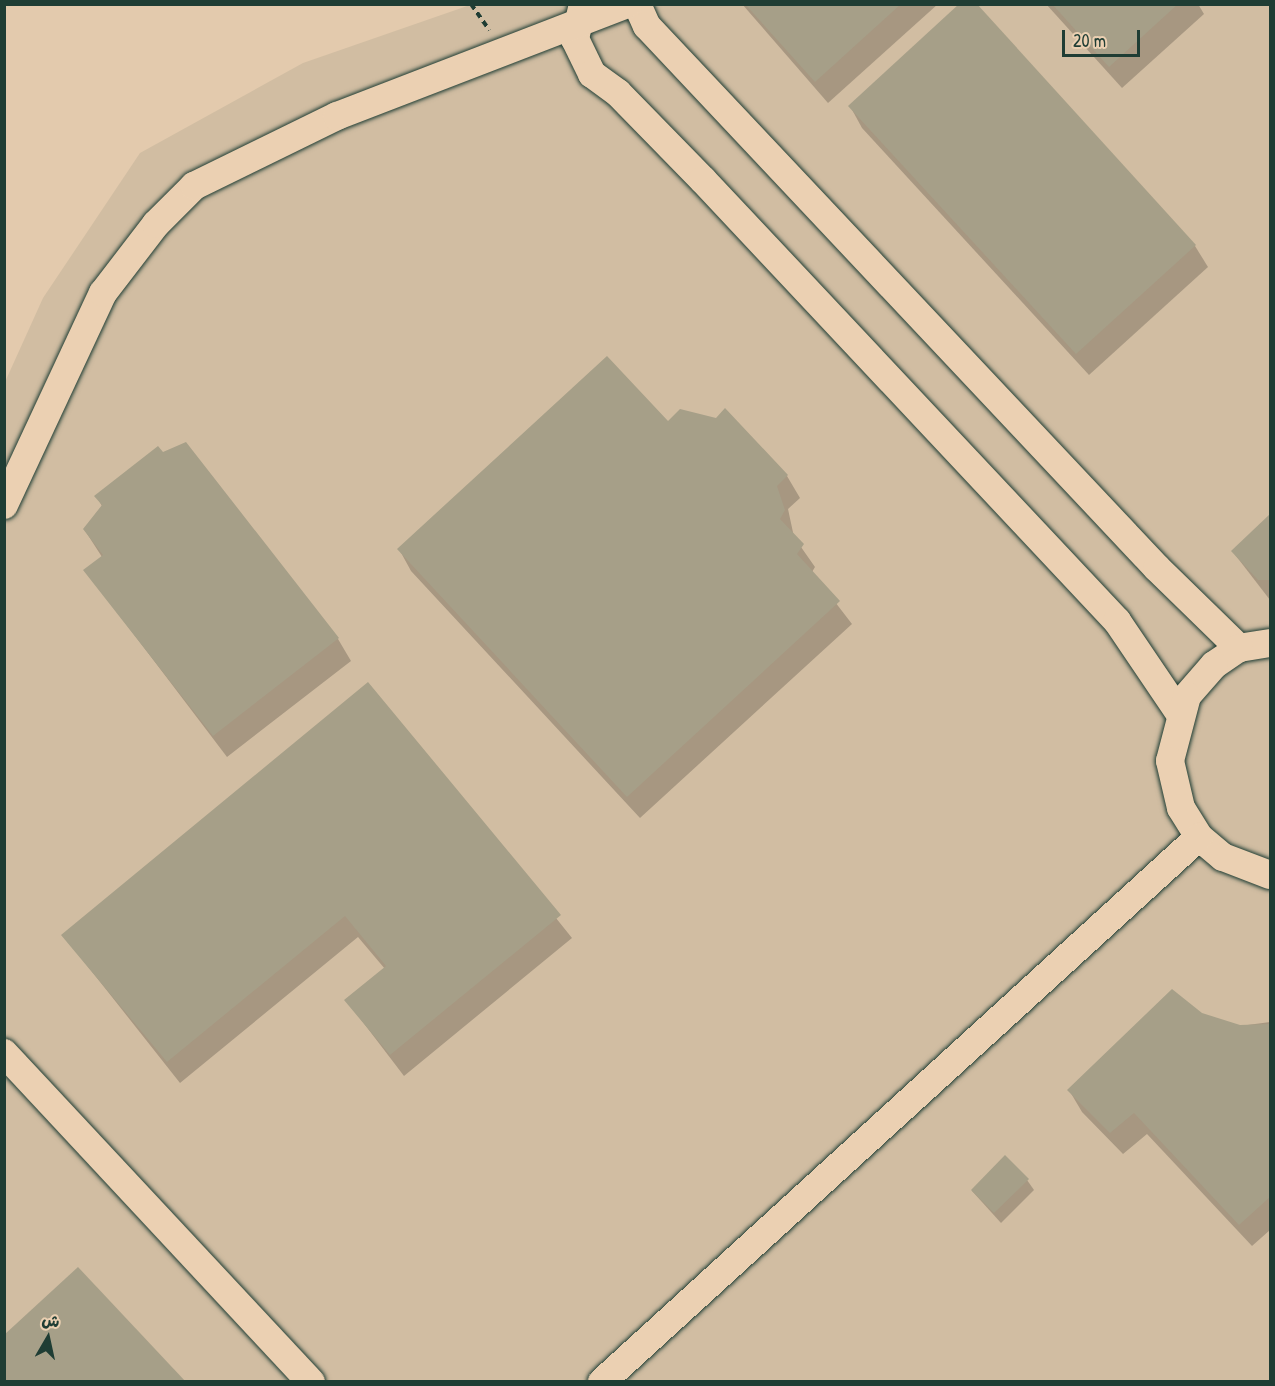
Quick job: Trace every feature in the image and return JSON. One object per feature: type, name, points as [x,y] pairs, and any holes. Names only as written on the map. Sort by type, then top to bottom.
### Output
[{"type":"street","points":[[4,505],[103,293],[156,224],[194,186],[337,116],[579,14],[628,4]]},
{"type":"street","points":[[637,4],[647,26],[1239,648]]},
{"type":"street","points":[[579,14],[579,56],[592,74],[618,93],[703,180],[1117,621],[1180,714]]},
{"type":"street","points":[[1270,643],[1239,648],[1214,665],[1187,696],[1180,714],[1170,761],[1180,808],[1199,837],[1223,857],[1270,875]]},
{"type":"street","points":[[602,1382],[1199,837]]},
{"type":"street","points":[[4,1053],[311,1382]]},
{"type":"shaded area","points":[[470,5],[1270,5],[1270,1381],[5,1382],[5,382],[43,298],[140,153],[303,63]]},
{"type":"building","points":[[745,4],[901,4],[815,82]]},
{"type":"building","points":[[959,4],[977,4],[1196,245],[1076,354],[848,106]]},
{"type":"building","points":[[1052,4],[1178,4],[1109,67]]},
{"type":"building","points":[[607,356],[668,421],[680,409],[716,418],[725,408],[788,475],[777,486],[785,510],[780,519],[804,544],[797,554],[840,601],[627,797],[397,549]]},
{"type":"building","points":[[186,442],[339,638],[213,736],[83,570],[103,555],[83,529],[102,505],[94,496],[158,446],[163,452]]},
{"type":"building","points":[[1270,514],[1270,580],[1258,580],[1231,551]]},
{"type":"building","points":[[368,682],[561,915],[390,1055],[344,1000],[386,966],[345,916],[167,1062],[61,935]]},
{"type":"building","points":[[1172,989],[1202,1013],[1240,1025],[1270,1024],[1270,1197],[1239,1225],[1134,1113],[1110,1133],[1067,1090]]},
{"type":"building","points":[[1005,1155],[1029,1179],[994,1213],[971,1190]]},
{"type":"building","points":[[78,1267],[186,1382],[4,1382],[4,1335]]}]
